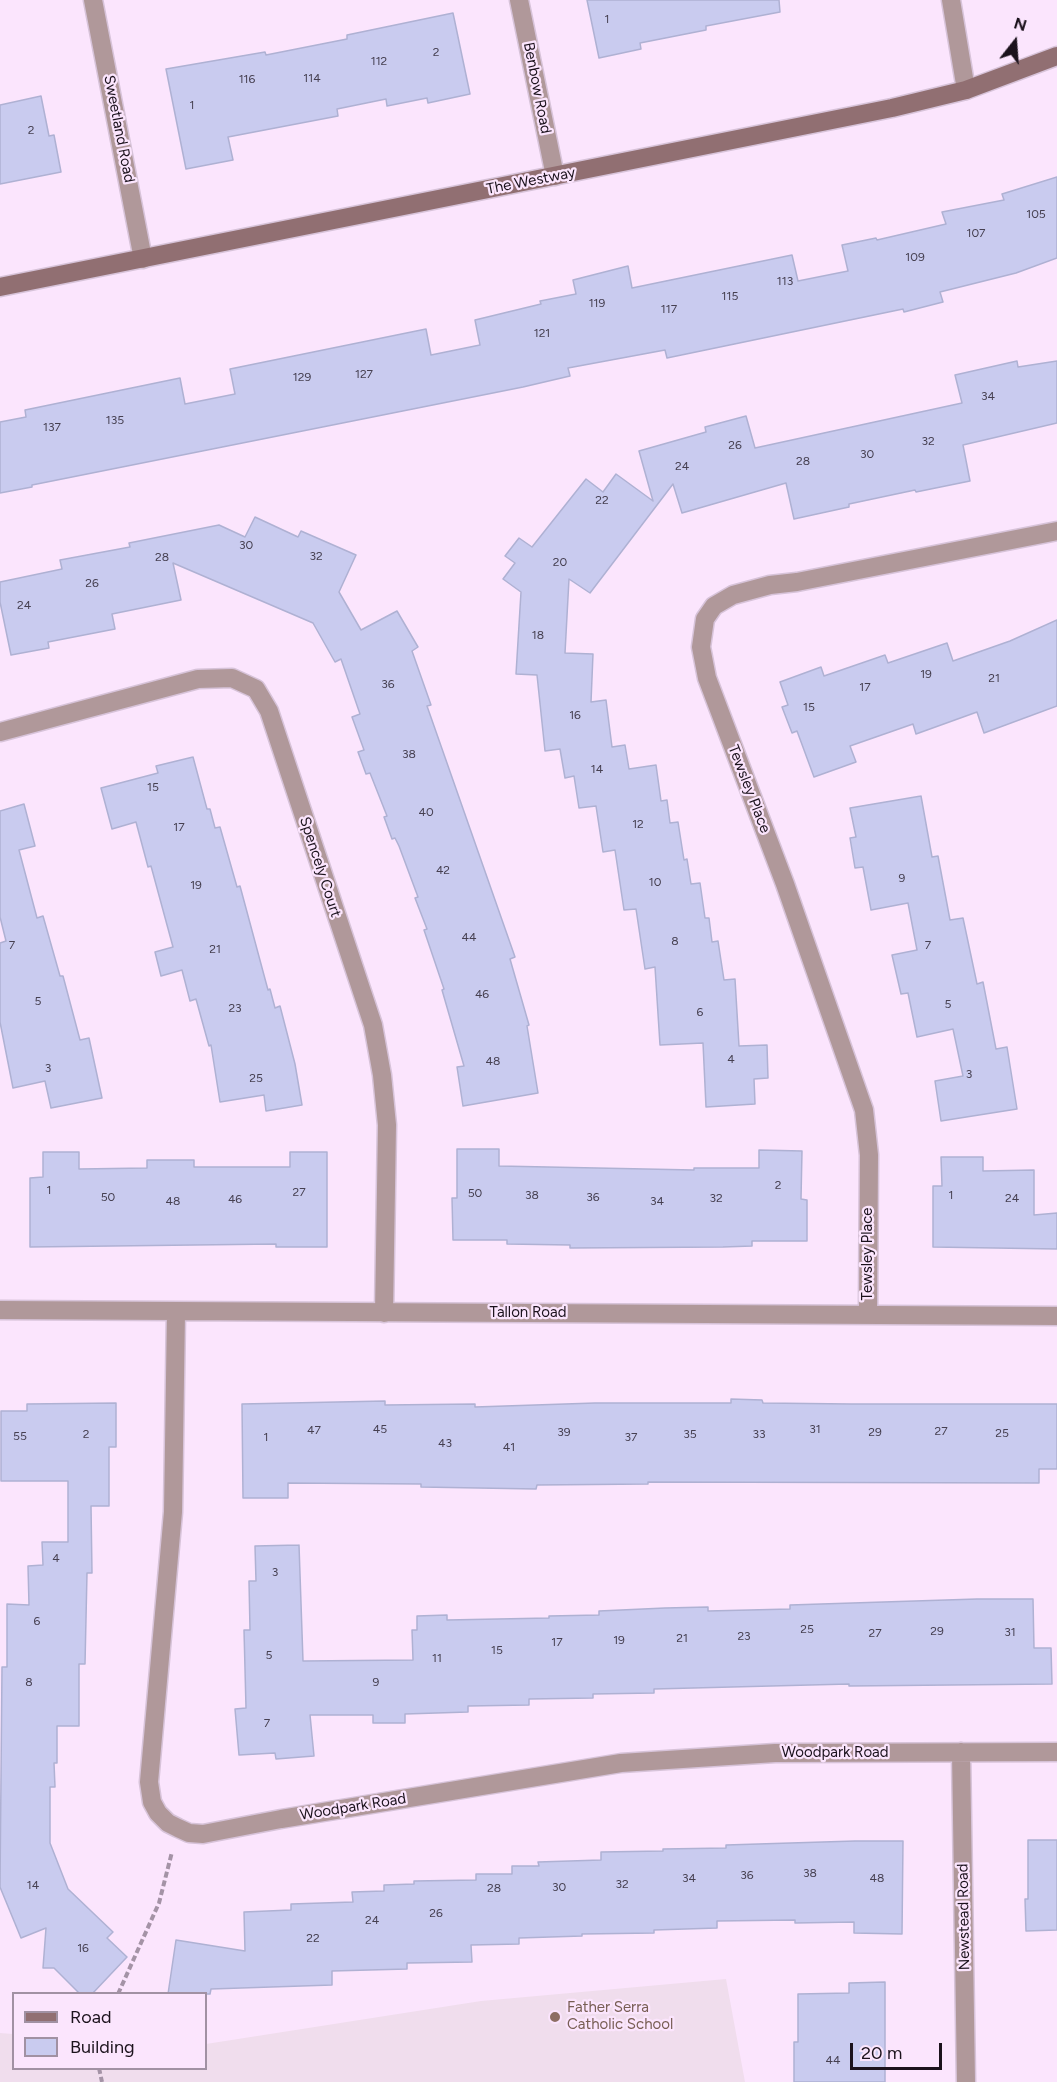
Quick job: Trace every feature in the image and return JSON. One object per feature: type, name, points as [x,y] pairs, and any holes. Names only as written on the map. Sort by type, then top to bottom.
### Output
[{"type":"main road","name":"The Westway","points":[[0,287],[892,108],[966,90],[1028,69],[1057,56]]},
{"type":"street","name":"Sweetland Road","points":[[93,0],[143,259]]},
{"type":"street","name":"Benbow Road","points":[[519,0],[555,176]]},
{"type":"street","points":[[951,0],[966,90]]},
{"type":"street","name":"Tewsley Place","points":[[868,1315],[869,1155],[864,1110],[785,884],[707,678],[701,646],[705,619],[714,606],[733,595],[770,585],[809,580],[1057,531]]},
{"type":"street","name":"Spencely Court","points":[[0,732],[198,679],[232,678],[256,689],[269,711],[373,1025],[382,1075],[387,1125],[384,1313]]},
{"type":"street","name":"Tallon Road","points":[[0,1310],[1057,1316]]},
{"type":"street","points":[[176,1312],[173,1512],[149,1782],[152,1802],[158,1813],[168,1823],[178,1828]]},
{"type":"street","name":"Newstead Road","points":[[961,1752],[966,2082]]},
{"type":"street","name":"Woodpark Road","points":[[178,1828],[189,1833],[203,1834],[621,1763],[775,1753],[1057,1752]]},
{"type":"path","points":[[119,1992],[159,1903],[178,1828]]},
{"type":"shaded area","name":"Father Serra Catholic School","points":[[726,1979],[745,2082],[0,2082],[0,2033],[12,2034],[12,2070],[207,2070],[207,2044],[481,2001]]},
{"type":"building","points":[[587,0],[779,0],[780,12],[706,26],[706,30],[640,43],[641,49],[599,58]]},
{"type":"building","points":[[453,13],[470,94],[428,103],[427,98],[387,106],[386,99],[337,109],[338,116],[228,137],[233,160],[186,169],[166,69],[265,52],[266,55],[347,39],[347,35]]},
{"type":"building","points":[[41,96],[49,136],[54,135],[61,172],[0,184],[0,105]]},
{"type":"building","points":[[1057,177],[1057,258],[1016,273],[940,292],[943,302],[904,312],[903,309],[667,358],[665,350],[568,368],[570,376],[523,387],[0,493],[0,422],[26,417],[25,410],[180,378],[185,404],[235,394],[230,369],[426,329],[431,355],[480,345],[475,320],[541,304],[540,301],[576,294],[573,280],[628,266],[632,288],[792,255],[798,281],[848,271],[842,245],[876,238],[877,240],[946,224],[942,212],[1004,200],[1002,194]]},
{"type":"building","points":[[1017,361],[1018,367],[1057,361],[1057,423],[963,445],[970,481],[849,504],[849,507],[794,519],[786,483],[682,513],[673,484],[590,593],[569,579],[565,653],[593,654],[591,702],[606,700],[612,747],[625,745],[629,769],[656,765],[661,801],[667,800],[670,823],[678,822],[684,860],[687,859],[691,884],[700,883],[705,918],[709,918],[712,942],[718,941],[724,980],[735,979],[739,1046],[767,1045],[768,1078],[754,1079],[755,1104],[706,1107],[703,1043],[660,1045],[655,967],[645,969],[636,909],[624,910],[615,850],[603,852],[596,806],[579,808],[574,776],[565,778],[560,749],[545,751],[537,675],[516,674],[521,592],[503,579],[515,563],[505,556],[519,538],[532,547],[586,479],[603,492],[616,474],[653,501],[639,451],[706,432],[705,427],[746,416],[755,448],[962,403],[955,375]]},
{"type":"building","points":[[255,517],[298,537],[301,531],[356,555],[339,592],[361,630],[397,611],[418,647],[412,651],[431,705],[427,706],[515,957],[510,959],[529,1025],[527,1026],[538,1093],[463,1106],[457,1067],[464,1066],[442,990],[444,989],[424,930],[427,929],[415,898],[418,897],[399,846],[395,838],[392,839],[384,817],[387,816],[370,773],[366,774],[358,752],[364,750],[352,717],[360,714],[341,659],[335,662],[313,623],[173,563],[181,600],[112,614],[115,629],[48,642],[49,648],[11,655],[0,602],[0,582],[62,569],[60,560],[130,547],[129,543],[219,525],[245,537]]},
{"type":"building","points":[[1057,620],[1057,706],[984,733],[977,712],[916,734],[913,724],[850,746],[856,762],[814,777],[797,731],[792,733],[782,707],[788,705],[780,682],[821,667],[824,676],[885,655],[888,663],[947,643],[953,661],[1010,641]]},
{"type":"building","points":[[193,757],[207,809],[210,809],[215,828],[220,827],[237,887],[240,886],[268,990],[270,989],[275,1008],[280,1006],[295,1064],[302,1105],[266,1111],[264,1095],[220,1102],[211,1045],[209,1046],[196,999],[190,1001],[182,970],[161,976],[155,952],[173,947],[151,866],[148,867],[136,822],[112,829],[101,788],[158,773],[156,766]]},
{"type":"building","points":[[921,796],[932,857],[938,856],[950,920],[963,918],[977,984],[983,982],[996,1049],[1007,1047],[1017,1109],[941,1121],[935,1081],[963,1076],[953,1029],[917,1037],[908,993],[901,994],[892,955],[917,950],[908,903],[871,910],[863,867],[855,868],[850,838],[856,837],[850,808]]},
{"type":"building","points":[[24,804],[35,846],[19,850],[37,918],[43,916],[60,976],[63,976],[80,1040],[89,1038],[102,1098],[51,1108],[45,1081],[13,1088],[0,1022],[0,943],[6,941],[0,917],[0,811]]},
{"type":"building","points":[[457,1149],[499,1149],[499,1166],[694,1170],[694,1168],[759,1168],[759,1150],[802,1151],[801,1199],[807,1200],[807,1241],[752,1241],[752,1246],[723,1247],[570,1248],[570,1245],[507,1244],[507,1240],[453,1240],[452,1198],[457,1198]]},
{"type":"building","points":[[43,1152],[79,1152],[79,1169],[147,1168],[147,1160],[194,1160],[194,1167],[290,1167],[290,1152],[327,1152],[327,1247],[276,1247],[276,1244],[30,1247],[30,1178],[43,1177]]},
{"type":"building","points":[[941,1157],[983,1157],[983,1171],[1034,1170],[1034,1215],[1057,1213],[1057,1249],[933,1247],[933,1186],[942,1186]]},
{"type":"building","points":[[731,1399],[762,1400],[763,1403],[1057,1404],[1057,1469],[1039,1469],[1039,1483],[648,1482],[648,1484],[537,1485],[536,1489],[421,1487],[421,1484],[288,1483],[288,1498],[243,1498],[242,1404],[385,1401],[385,1405],[475,1404],[475,1407],[595,1403],[731,1403]]},
{"type":"building","points":[[116,1403],[116,1447],[109,1447],[109,1506],[91,1506],[92,1573],[87,1573],[85,1664],[79,1664],[79,1726],[57,1726],[55,1787],[50,1787],[50,1843],[68,1889],[113,1932],[107,1938],[127,1957],[94,1992],[78,1992],[54,1968],[43,1968],[46,1928],[21,1938],[0,1887],[2,1667],[7,1667],[7,1604],[29,1605],[28,1566],[43,1565],[42,1542],[68,1542],[68,1481],[1,1481],[1,1411],[27,1411],[27,1404]]},
{"type":"building","points":[[299,1545],[303,1661],[413,1660],[412,1630],[417,1630],[417,1616],[447,1615],[447,1620],[549,1618],[549,1616],[599,1615],[599,1611],[665,1608],[708,1607],[708,1611],[790,1609],[790,1605],[1033,1599],[1034,1648],[1051,1648],[1052,1684],[849,1686],[849,1684],[654,1689],[654,1693],[593,1694],[593,1698],[529,1699],[529,1705],[468,1706],[468,1712],[405,1714],[405,1723],[373,1723],[373,1715],[310,1715],[314,1756],[276,1759],[275,1753],[239,1755],[235,1709],[246,1708],[244,1630],[250,1630],[249,1581],[256,1581],[255,1546]]},
{"type":"building","points":[[1028,1840],[1057,1840],[1057,1930],[1026,1931]]},
{"type":"building","points":[[903,1841],[902,1934],[854,1933],[854,1922],[717,1921],[717,1928],[654,1930],[654,1933],[519,1938],[519,1944],[471,1945],[472,1962],[407,1963],[407,1969],[332,1971],[332,1985],[211,1989],[210,1994],[207,1992],[168,1992],[176,1940],[245,1951],[244,1912],[291,1910],[291,1904],[353,1902],[352,1892],[384,1891],[384,1885],[414,1884],[414,1881],[476,1880],[476,1874],[512,1874],[512,1866],[539,1866],[538,1862],[601,1860],[601,1852],[726,1848],[726,1845]]},
{"type":"building","points":[[885,1982],[885,2082],[794,2082],[794,2042],[798,2042],[798,1994],[849,1993],[849,1983]]},
{"type":"place","name":"Father Serra Catholic School","points":[[555,2017]]}]
